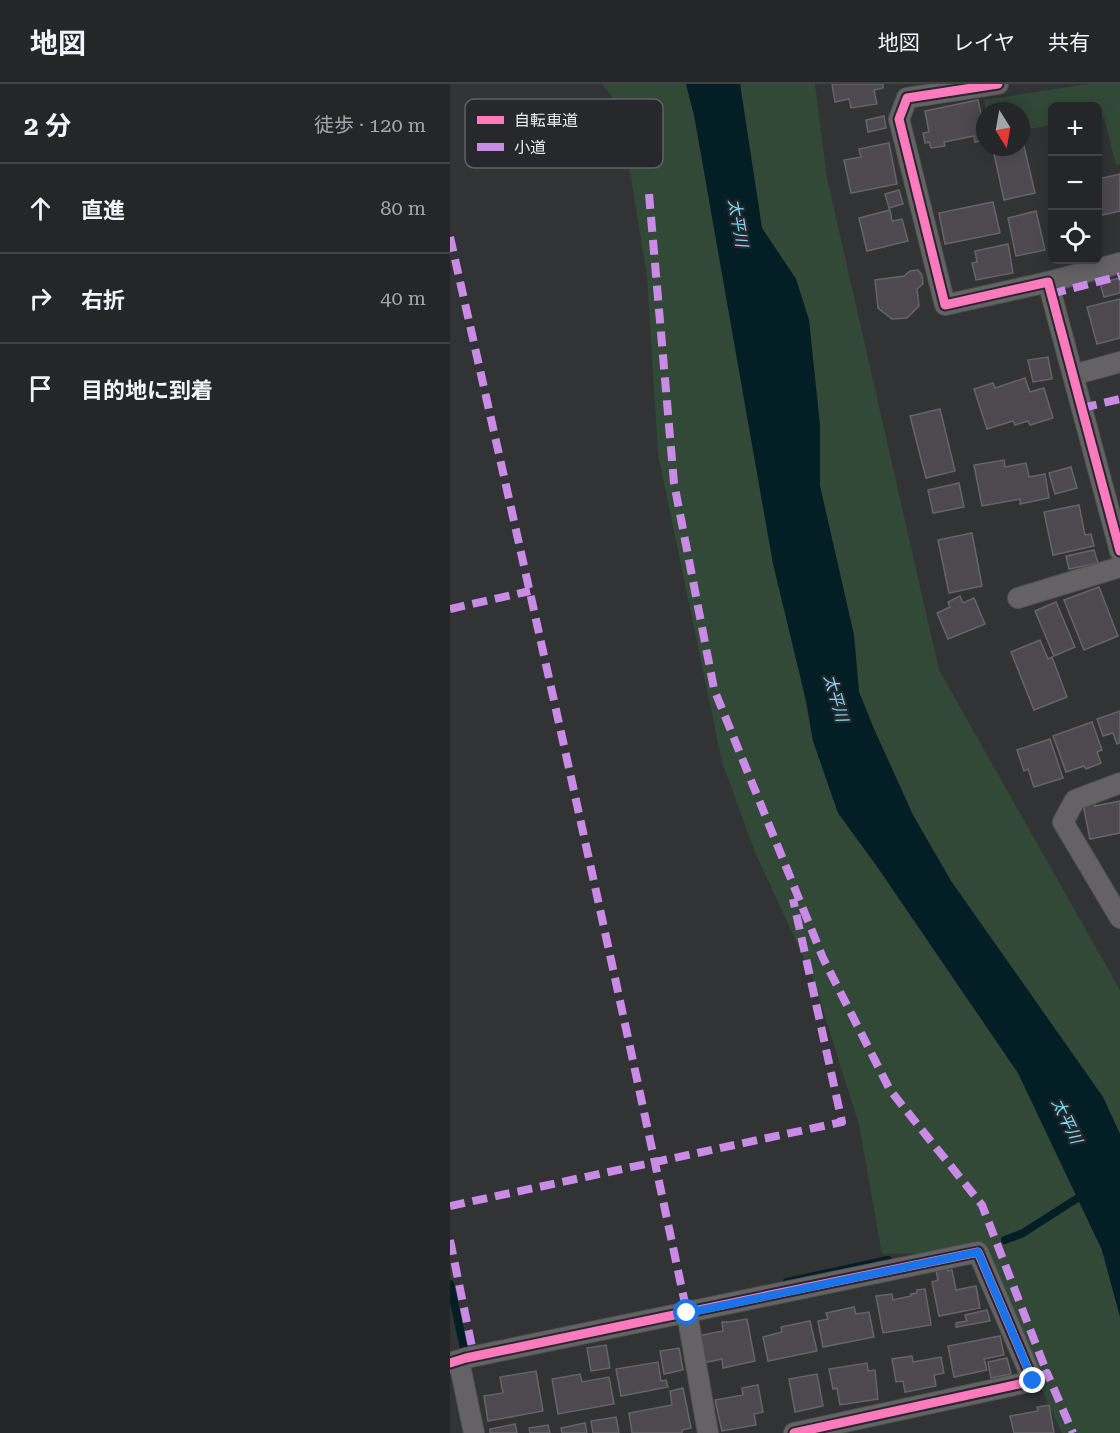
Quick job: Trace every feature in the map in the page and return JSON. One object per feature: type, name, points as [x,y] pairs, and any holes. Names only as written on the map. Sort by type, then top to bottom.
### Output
[{"type":"street","points":[[998,84],[906,91],[899,119],[945,305],[1120,263]]},
{"type":"street","points":[[1048,282],[1073,375],[1112,490],[1120,551]]},
{"type":"street","points":[[1073,375],[1120,362]]},
{"type":"street","points":[[1018,598],[1120,567]]},
{"type":"street","points":[[1120,783],[1075,800],[1063,822],[1120,918]]},
{"type":"street","points":[[474,1433],[455,1362],[978,1252],[1033,1381],[794,1433]]},
{"type":"street","points":[[687,1313],[708,1433]]},
{"type":"green space","points":[[602,84],[686,84],[694,115],[813,741],[838,813],[1018,1073],[1102,1250],[1120,1317],[1120,1433],[1062,1433],[978,1252],[882,1254],[859,1125],[813,978],[755,852],[722,762],[658,454],[647,276],[629,168],[663,168],[663,99],[614,99]]},
{"type":"green space","points":[[740,84],[815,84],[827,178],[939,670],[1120,990],[1120,1134],[1103,1097],[951,881],[913,815],[859,692],[854,635],[820,486],[820,426],[809,320],[796,279],[762,229]]},
{"type":"green space","points":[[1088,84],[1120,84],[1120,164],[1116,165],[1104,118],[1102,118],[1102,102],[1048,102],[1048,126],[1030,129],[1030,102],[984,102],[984,100]]},
{"type":"water","name":"太平川","points":[[686,84],[740,84],[762,228],[796,279],[809,320],[820,426],[820,486],[854,635],[859,692],[874,729],[913,815],[951,881],[1103,1097],[1120,1134],[1120,1317],[1102,1250],[1018,1073],[838,813],[813,741],[807,705],[773,564],[694,115]]},
{"type":"building","points":[[832,84],[883,84],[883,88],[874,90],[877,104],[851,108],[849,99],[835,102]]},
{"type":"building","points":[[978,100],[976,102],[976,142],[974,136],[944,142],[945,146],[931,148],[929,142],[925,143],[923,133],[929,132],[925,111]]},
{"type":"building","points":[[884,116],[886,128],[868,132],[866,120]]},
{"type":"building","points":[[889,143],[897,184],[851,193],[844,160],[861,157],[859,149]]},
{"type":"building","points":[[995,156],[1026,156],[1035,193],[1004,200]]},
{"type":"building","points":[[1120,174],[1120,211],[1102,215],[1102,178]]},
{"type":"building","points":[[899,190],[903,204],[889,208],[885,194]]},
{"type":"building","points":[[993,202],[1000,233],[945,244],[939,213]]},
{"type":"building","points":[[890,210],[892,221],[902,219],[908,241],[867,251],[859,218]]},
{"type":"building","points":[[1036,211],[1045,250],[1016,256],[1008,218]]},
{"type":"building","points":[[1008,244],[1013,273],[976,280],[972,263],[977,262],[975,251]]},
{"type":"building","points":[[918,270],[922,275],[923,284],[917,289],[919,306],[907,318],[892,319],[878,308],[875,280],[904,276],[910,271]]},
{"type":"building","points":[[1120,278],[1120,293],[1104,297],[1100,283]]},
{"type":"building","points":[[1120,299],[1120,338],[1097,344],[1087,307]]},
{"type":"building","points":[[1048,357],[1052,379],[1033,382],[1028,360]]},
{"type":"building","points":[[1025,378],[1030,392],[1044,388],[1053,418],[1030,425],[1028,421],[1015,425],[1013,421],[987,429],[974,389],[993,383],[995,388]]},
{"type":"building","points":[[940,409],[955,471],[926,478],[910,416]]},
{"type":"building","points":[[1004,460],[1005,467],[1026,463],[1029,477],[1045,474],[1049,498],[1020,504],[1020,499],[982,506],[974,465]]},
{"type":"building","points":[[1071,467],[1077,488],[1055,494],[1049,473]]},
{"type":"building","points":[[959,483],[964,507],[933,513],[928,490]]},
{"type":"building","points":[[1079,505],[1085,535],[1091,534],[1094,546],[1053,555],[1044,512]]},
{"type":"building","points":[[972,533],[982,586],[949,593],[938,540]]},
{"type":"building","points":[[1094,550],[1098,563],[1069,569],[1066,556]]},
{"type":"building","points":[[1099,587],[1118,636],[1084,650],[1064,600]]},
{"type":"building","points":[[960,596],[963,603],[974,598],[985,624],[948,639],[937,613],[950,607],[948,602]]},
{"type":"building","points":[[1056,602],[1075,647],[1054,656],[1035,611]]},
{"type":"building","points":[[1040,640],[1048,659],[1052,657],[1067,697],[1034,710],[1011,652]]},
{"type":"building","points":[[1120,711],[1120,743],[1117,744],[1113,733],[1103,736],[1097,719]]},
{"type":"building","points":[[1092,722],[1102,750],[1097,752],[1101,763],[1086,769],[1084,766],[1066,772],[1053,736]]},
{"type":"building","points":[[1050,739],[1063,778],[1034,787],[1028,769],[1024,771],[1017,750]]},
{"type":"building","points":[[1120,801],[1120,833],[1090,839],[1083,804],[1094,802],[1095,806]]},
{"type":"building","points":[[947,1268],[948,1271],[952,1270],[956,1290],[976,1286],[980,1308],[939,1316],[932,1282],[938,1280],[936,1270]]},
{"type":"building","points":[[925,1289],[931,1325],[883,1333],[876,1296],[892,1294],[893,1300],[911,1296],[917,1293],[917,1290]]},
{"type":"building","points":[[854,1307],[856,1314],[869,1312],[874,1337],[823,1347],[818,1321],[828,1319],[826,1313]]},
{"type":"building","points":[[987,1310],[990,1321],[956,1327],[956,1323],[967,1321],[965,1315]]},
{"type":"building","points":[[747,1319],[755,1361],[723,1368],[722,1359],[703,1363],[697,1336],[723,1331],[722,1322]]},
{"type":"building","points":[[810,1321],[817,1351],[768,1361],[763,1337],[782,1332],[781,1327]]},
{"type":"building","points":[[1000,1336],[1004,1355],[984,1359],[987,1370],[954,1377],[948,1346]]},
{"type":"building","points":[[606,1345],[610,1368],[591,1371],[587,1348]]},
{"type":"building","points":[[679,1348],[683,1370],[664,1374],[660,1351]]},
{"type":"building","points":[[912,1356],[913,1362],[941,1357],[944,1373],[934,1375],[936,1386],[905,1392],[903,1381],[896,1382],[892,1359]]},
{"type":"building","points":[[1007,1358],[1011,1374],[991,1378],[988,1362]]},
{"type":"building","points":[[658,1362],[661,1381],[666,1380],[668,1387],[621,1396],[616,1369]]},
{"type":"building","points":[[867,1363],[868,1371],[875,1370],[878,1399],[840,1405],[837,1388],[833,1389],[829,1369]]},
{"type":"building","points":[[536,1371],[543,1411],[488,1421],[484,1396],[503,1393],[500,1377]]},
{"type":"building","points":[[580,1374],[582,1382],[609,1377],[614,1404],[558,1414],[552,1379]]},
{"type":"building","points":[[817,1374],[823,1406],[795,1412],[789,1379]]},
{"type":"building","points":[[758,1385],[763,1412],[754,1414],[756,1425],[722,1431],[715,1400],[743,1395],[742,1388]]},
{"type":"building","points":[[683,1388],[691,1428],[682,1430],[682,1433],[632,1433],[629,1413],[672,1405],[670,1391]]},
{"type":"building","points":[[1049,1405],[1054,1433],[1014,1433],[1010,1416],[1038,1411],[1037,1407]]},
{"type":"building","points":[[616,1417],[619,1433],[593,1433],[591,1421]]},
{"type":"building","points":[[585,1423],[587,1433],[562,1433],[561,1428]]},
{"type":"building","points":[[515,1424],[517,1433],[490,1433],[490,1429]]},
{"type":"building","points":[[548,1425],[550,1433],[530,1433],[529,1428]]},
{"type":"waterway","points":[[1005,1240],[1023,1233],[1084,1194]]},
{"type":"waterway","points":[[787,1282],[888,1260]]},
{"type":"waterway","points":[[450,1284],[466,1357]]},
{"type":"marked path","points":[[649,194],[674,483],[714,689],[823,958],[890,1090],[982,1205],[1047,1373]]},
{"type":"marked path","points":[[450,237],[687,1313]]},
{"type":"marked path","points":[[1051,294],[1120,276]]},
{"type":"marked path","points":[[1082,408],[1120,399]]},
{"type":"marked path","points":[[450,609],[530,591]]},
{"type":"marked path","points":[[450,1206],[842,1122],[793,899]]},
{"type":"marked path","points":[[450,1240],[474,1357]]},
{"type":"marked path","points":[[1041,1376],[1047,1373],[1073,1433]]},
{"type":"cycle path","points":[[998,84],[907,98],[899,119],[945,305],[1048,282],[1120,551]]},
{"type":"cycle path","points":[[450,1363],[978,1252],[1033,1381],[794,1433]]},
{"type":"route","points":[[687,1313],[978,1252],[1033,1381]]}]
